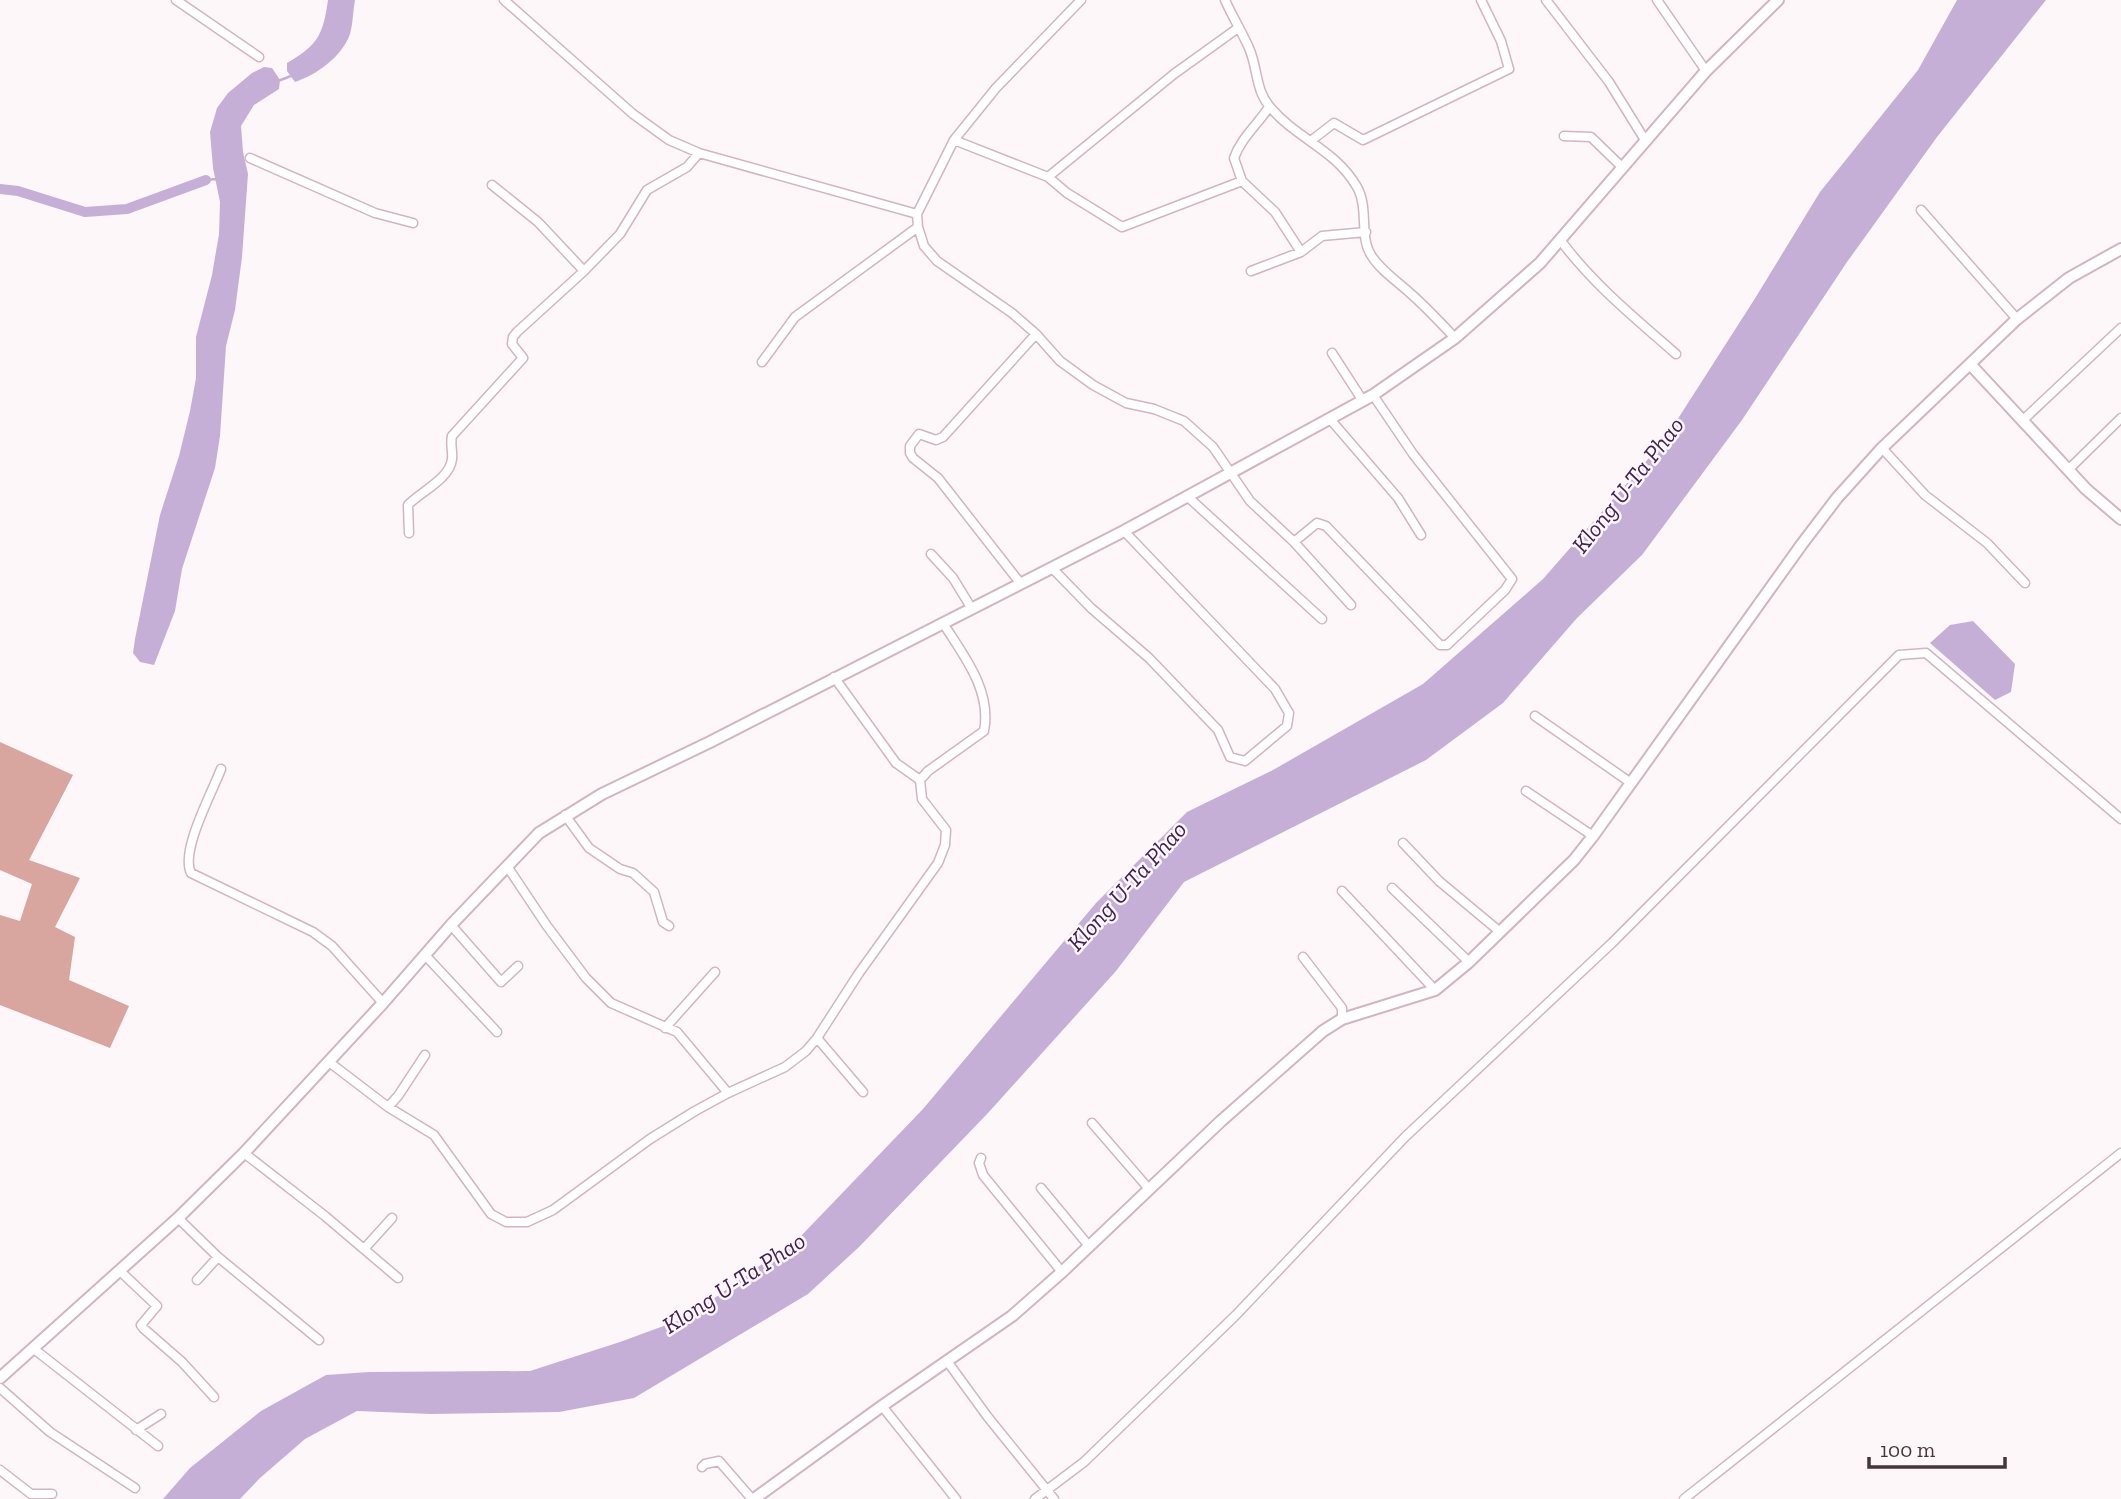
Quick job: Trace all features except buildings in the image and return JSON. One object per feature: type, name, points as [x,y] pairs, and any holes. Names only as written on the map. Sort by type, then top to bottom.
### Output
[{"type":"street","points":[[176,0],[259,57]]},
{"type":"street","points":[[504,0],[633,114],[669,140],[699,153],[917,214]]},
{"type":"street","points":[[1081,0],[996,88],[954,140],[917,214],[918,227],[925,246],[937,261],[1012,313],[1060,360],[1093,385],[1126,403],[1154,409],[1184,421],[1213,447],[1250,501],[1294,542],[1351,605]]},
{"type":"street","points":[[1224,0],[1250,49],[1259,88],[1269,107],[1338,162],[1358,189],[1365,213],[1370,253],[1455,338]]},
{"type":"street","points":[[1312,140],[1334,123],[1363,141],[1509,69],[1501,41],[1480,0]]},
{"type":"street","points":[[1546,0],[1609,82],[1645,140]]},
{"type":"street","points":[[1657,0],[1706,71]]},
{"type":"street","points":[[0,1378],[178,1219],[244,1153],[451,925],[539,833],[602,794],[1125,531],[1368,398],[1455,338],[1540,263],[1706,71],[1778,0]]},
{"type":"street","points":[[1048,177],[1174,74],[1238,28]]},
{"type":"street","points":[[1269,107],[1240,144],[1234,158],[1242,181],[1275,212],[1301,252]]},
{"type":"street","points":[[1564,136],[1591,137],[1623,168]]},
{"type":"street","points":[[954,140],[1048,177],[1067,193],[1122,226],[1242,181]]},
{"type":"street","points":[[409,533],[408,505],[449,468],[453,458],[450,442],[452,436],[523,358],[512,344],[513,337],[620,234],[647,190],[687,167],[699,153]]},
{"type":"street","points":[[250,158],[375,213],[413,223]]},
{"type":"street","points":[[492,185],[538,222],[584,271]]},
{"type":"street","points":[[1921,210],[2017,319]]},
{"type":"street","points":[[762,362],[795,317],[918,227]]},
{"type":"street","points":[[1251,271],[1301,252],[1322,236],[1366,232]]},
{"type":"street","points":[[1561,241],[1581,268],[1676,354]]},
{"type":"street","points":[[702,1467],[719,1461],[753,1499],[1012,1316],[1323,1031],[1342,1019],[1435,990],[1469,962],[1574,860],[1816,526],[1882,447],[2017,319],[2069,278],[2121,249]]},
{"type":"street","points":[[2022,421],[2121,328]]},
{"type":"street","points":[[1021,584],[938,478],[913,458],[910,446],[919,434],[936,440],[943,438],[1036,334]]},
{"type":"street","points":[[1294,542],[1317,523],[1326,526],[1440,645],[1447,645],[1505,590],[1512,579],[1332,353]]},
{"type":"street","points":[[1970,365],[2068,470],[2119,514]]},
{"type":"street","points":[[2068,470],[2121,418]]},
{"type":"street","points":[[1330,419],[1398,498],[1420,535]]},
{"type":"street","points":[[1882,447],[1925,495],[1987,543],[2025,583]]},
{"type":"street","points":[[1188,497],[1322,619]]},
{"type":"street","points":[[1052,568],[1091,608],[1149,658],[1218,730],[1230,757],[1245,761],[1287,726],[1289,713],[1267,680],[1125,531]]},
{"type":"street","points":[[932,554],[953,578],[972,609]]},
{"type":"street","points":[[329,1062],[388,1107],[434,1135],[491,1214],[506,1222],[527,1222],[552,1210],[650,1139],[728,1093],[785,1067],[806,1051],[817,1038],[859,973],[938,863],[945,845],[946,830],[922,799],[920,780],[928,771],[984,731],[985,723],[979,681],[943,623]]},
{"type":"street","points":[[1035,1499],[1084,1462],[1236,1315],[1405,1137],[1612,943],[1899,655],[1926,653],[2121,819]]},
{"type":"street","points":[[834,677],[896,763],[920,780]]},
{"type":"street","points":[[1535,716],[1630,782]]},
{"type":"street","points":[[221,769],[189,849],[191,873],[313,932],[332,946],[383,1003]]},
{"type":"street","points":[[1526,791],[1593,836]]},
{"type":"street","points":[[565,816],[589,848],[620,869],[633,873],[654,892],[663,922],[669,926]]},
{"type":"street","points":[[1403,843],[1439,881],[1499,931]]},
{"type":"street","points":[[507,866],[586,978],[611,1003],[677,1032],[728,1093]]},
{"type":"street","points":[[1392,888],[1469,962]]},
{"type":"street","points":[[1342,891],[1435,990]]},
{"type":"street","points":[[451,925],[501,982],[518,966]]},
{"type":"street","points":[[425,955],[497,1032]]},
{"type":"street","points":[[1303,957],[1342,1008],[1342,1019]]},
{"type":"street","points":[[665,1028],[715,972]]},
{"type":"street","points":[[817,1038],[863,1092]]},
{"type":"street","points":[[388,1107],[425,1055]]},
{"type":"street","points":[[1092,1123],[1149,1189]]},
{"type":"street","points":[[244,1153],[398,1278]]},
{"type":"street","points":[[1684,1499],[2121,1153]]},
{"type":"street","points":[[981,1158],[979,1163],[983,1175],[1062,1272]]},
{"type":"street","points":[[1041,1188],[1089,1246]]},
{"type":"street","points":[[364,1249],[392,1217]]},
{"type":"street","points":[[178,1219],[218,1257],[319,1339]]},
{"type":"street","points":[[197,1280],[218,1257]]},
{"type":"street","points":[[120,1270],[157,1306],[143,1321],[143,1328],[182,1362],[215,1397]]},
{"type":"street","points":[[34,1349],[158,1446]]},
{"type":"street","points":[[947,1361],[1054,1499]]},
{"type":"street","points":[[0,1388],[50,1432],[135,1488]]},
{"type":"street","points":[[882,1406],[956,1499]]},
{"type":"street","points":[[136,1430],[161,1414]]},
{"type":"street","points":[[0,1470],[31,1494],[52,1494]]},
{"type":"shaded area","points":[[0,742],[73,775],[29,860],[80,878],[55,927],[75,937],[69,980],[129,1006],[110,1048],[0,1005],[0,915],[20,921],[32,884],[0,870]]},
{"type":"water","points":[[328,0],[355,0],[350,34],[341,50],[327,64],[295,82],[287,71],[287,63],[306,50],[317,38],[324,22]]},
{"type":"water","name":"Klong U-Ta Phao","points":[[1957,0],[2046,0],[1937,137],[1847,262],[1742,420],[1642,555],[1577,618],[1503,703],[1426,760],[1184,882],[1116,971],[988,1113],[859,1247],[808,1294],[634,1398],[559,1412],[431,1414],[357,1411],[305,1439],[240,1499],[163,1499],[190,1468],[261,1411],[326,1375],[369,1372],[530,1371],[688,1317],[800,1237],[923,1109],[1096,903],[1187,812],[1273,770],[1423,684],[1543,579],[1663,442],[1820,192],[1918,70]]},
{"type":"water","points":[[264,67],[272,68],[280,80],[279,89],[254,105],[241,126],[248,174],[242,257],[235,310],[226,346],[220,436],[215,468],[182,569],[175,611],[154,665],[140,662],[133,653],[160,515],[190,411],[196,378],[196,337],[212,275],[219,234],[220,202],[213,168],[210,132],[217,108],[228,93],[252,73]]},
{"type":"water","points":[[1973,621],[2015,664],[2011,692],[1995,700],[1930,643],[1950,625]]},
{"type":"waterway","points":[[278,81],[291,76]]},
{"type":"waterway","points":[[206,180],[217,179]]},
{"type":"waterway","points":[[0,189],[18,191],[85,212],[127,209],[206,180]]}]
